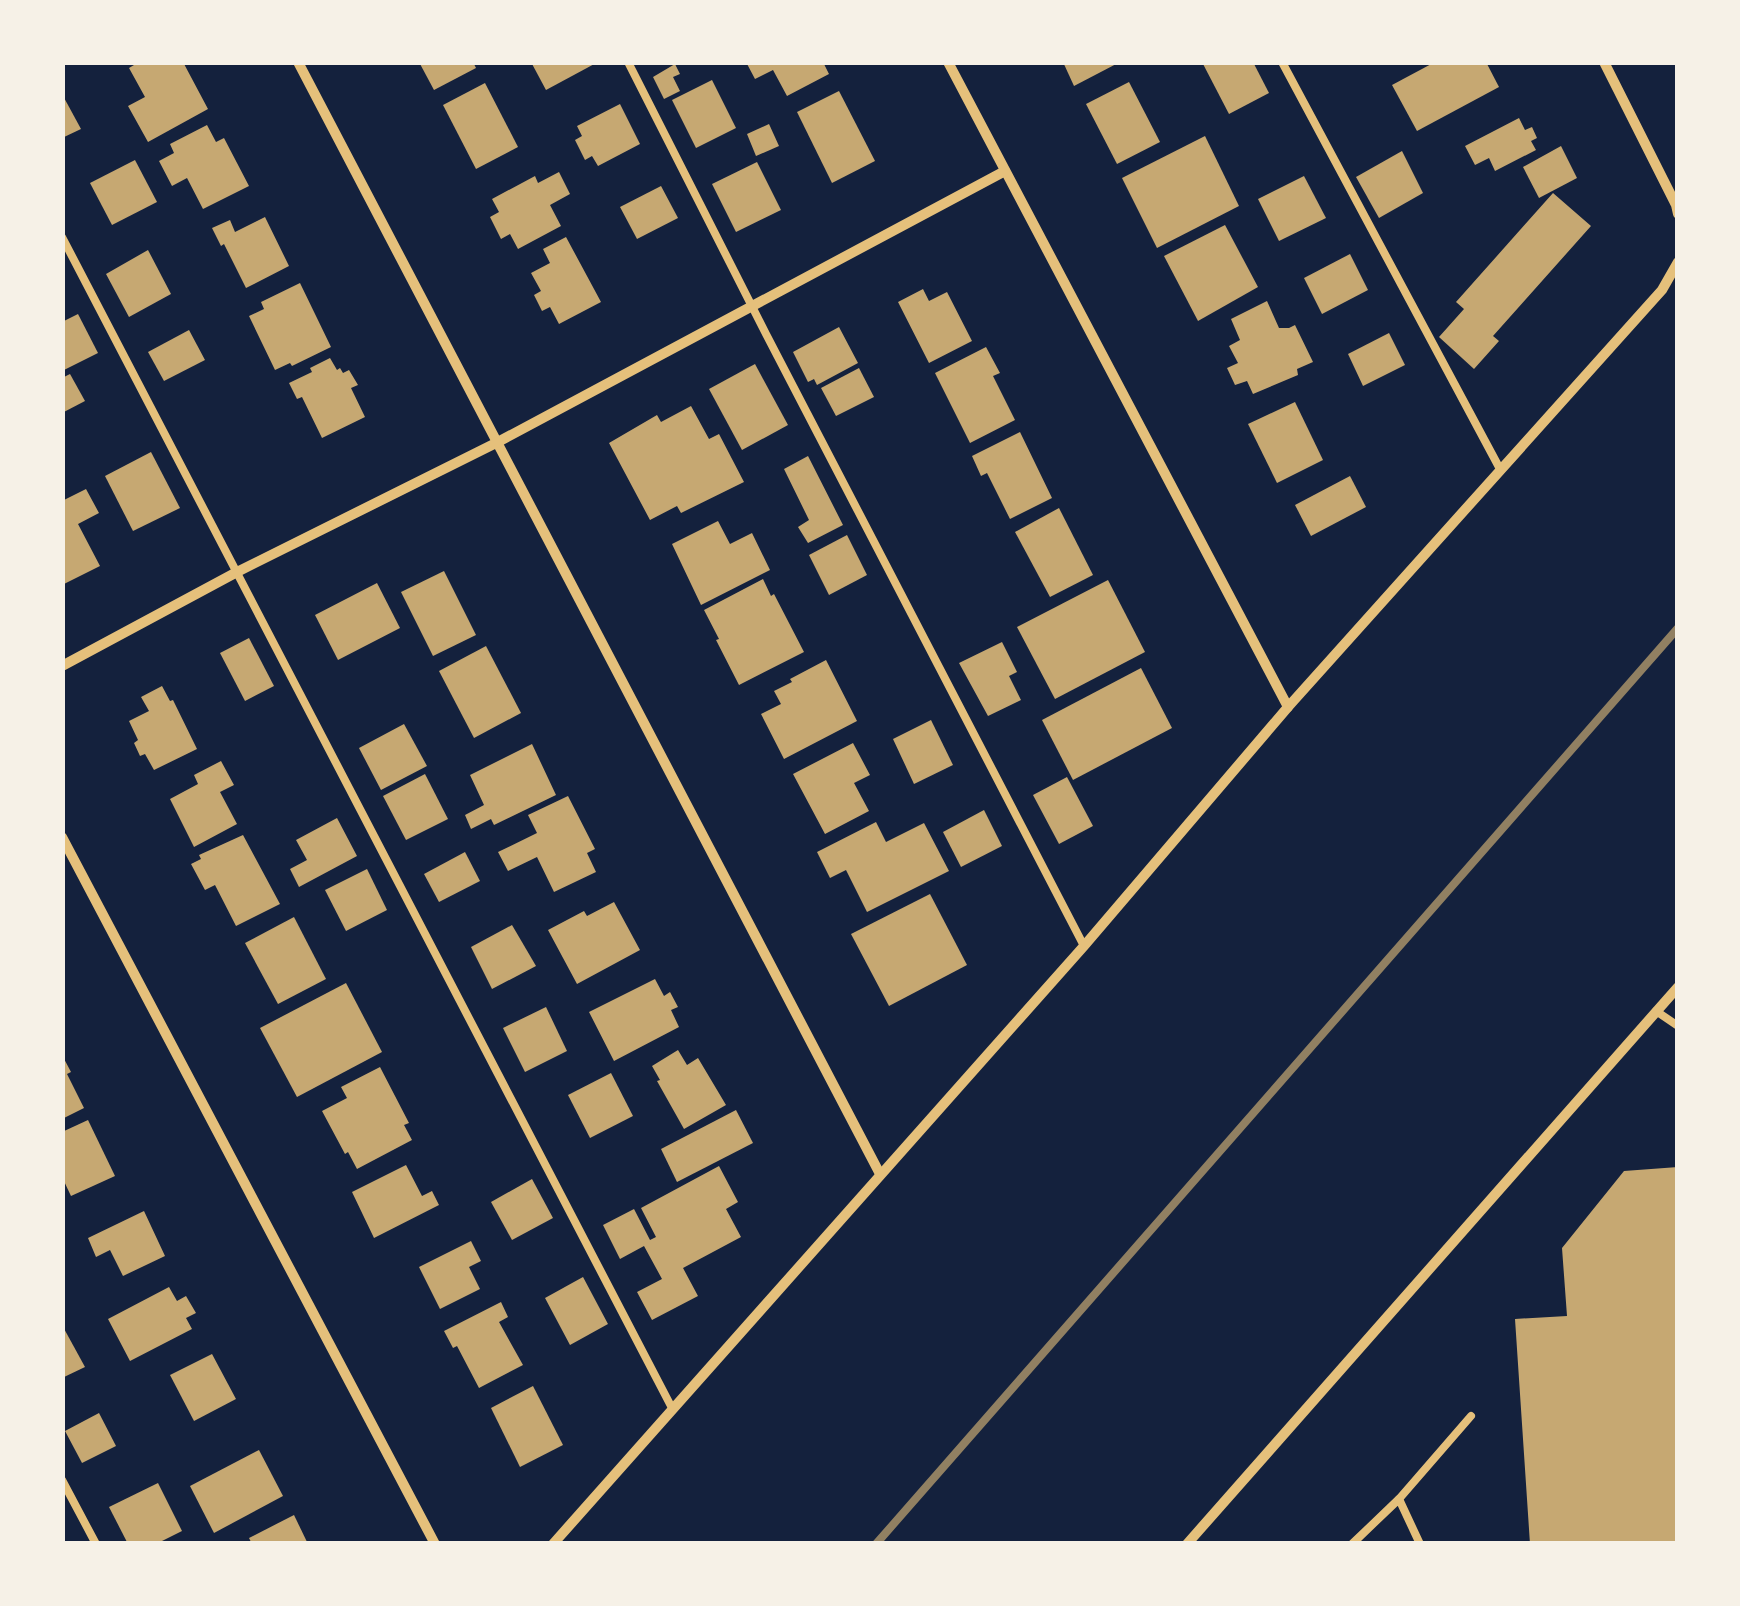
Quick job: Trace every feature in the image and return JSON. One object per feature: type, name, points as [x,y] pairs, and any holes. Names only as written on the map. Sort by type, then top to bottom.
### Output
[{"type":"street","points":[[298,62],[880,1174]]},
{"type":"street","points":[[948,62],[1288,707]]},
{"type":"street","points":[[1604,62],[1678,214]]},
{"type":"street","points":[[62,666],[237,572],[496,442],[1005,171]]},
{"type":"street","points":[[553,1544],[1084,946],[1288,707],[1662,290],[1678,262]]},
{"type":"street","points":[[62,837],[435,1544]]},
{"type":"street","points":[[1187,1544],[1678,987]]},
{"type":"lane","points":[[628,62],[1084,946]]},
{"type":"lane","points":[[1282,62],[1500,470]]},
{"type":"lane","points":[[62,236],[672,1408]]},
{"type":"lane","points":[[1656,1011],[1678,1026]]},
{"type":"lane","points":[[1352,1544],[1399,1498],[1471,1416]]},
{"type":"lane","points":[[62,1480],[96,1544]]},
{"type":"lane","points":[[1399,1498],[1420,1544]]},
{"type":"building","points":[[139,62],[183,62],[208,109],[148,142],[128,106],[145,97],[129,68]]},
{"type":"building","points":[[419,62],[473,62],[476,68],[434,90]]},
{"type":"building","points":[[531,62],[598,62],[546,90]]},
{"type":"building","points":[[746,62],[823,62],[829,74],[787,96],[773,70],[755,79]]},
{"type":"building","points":[[1063,62],[1120,62],[1074,86]]},
{"type":"building","points":[[1202,62],[1253,62],[1269,93],[1229,114]]},
{"type":"building","points":[[1435,62],[1486,62],[1499,87],[1417,131],[1392,85]]},
{"type":"building","points":[[675,64],[680,74],[673,77],[680,91],[664,99],[653,77]]},
{"type":"building","points":[[712,80],[736,128],[696,148],[672,100]]},
{"type":"building","points":[[1129,82],[1160,142],[1117,164],[1086,104]]},
{"type":"building","points":[[485,83],[518,147],[476,169],[443,105]]},
{"type":"building","points":[[839,91],[875,161],[832,183],[797,112]]},
{"type":"building","points":[[62,94],[81,129],[62,138]]},
{"type":"building","points":[[620,104],[640,144],[598,166],[592,156],[585,160],[575,140],[582,136],[577,126]]},
{"type":"building","points":[[1519,118],[1525,130],[1532,127],[1537,138],[1531,141],[1536,150],[1495,171],[1489,158],[1475,165],[1465,146]]},
{"type":"building","points":[[769,124],[779,146],[756,156],[747,134]]},
{"type":"building","points":[[207,125],[216,142],[224,138],[249,186],[203,209],[187,178],[172,186],[159,161],[174,153],[170,144]]},
{"type":"building","points":[[1205,136],[1239,206],[1157,248],[1122,178]]},
{"type":"building","points":[[1561,146],[1577,178],[1539,198],[1523,167]]},
{"type":"building","points":[[1402,151],[1423,193],[1379,218],[1356,177]]},
{"type":"building","points":[[135,160],[157,202],[112,225],[90,183]]},
{"type":"building","points":[[757,162],[781,210],[736,232],[712,184]]},
{"type":"building","points":[[559,172],[570,194],[550,205],[561,226],[518,249],[510,234],[501,239],[490,217],[499,212],[492,199],[535,176],[538,183]]},
{"type":"building","points":[[1304,176],[1326,218],[1279,241],[1258,199]]},
{"type":"building","points":[[661,186],[678,218],[637,239],[620,207]]},
{"type":"building","points":[[1553,193],[1591,226],[1493,336],[1499,341],[1474,369],[1439,337],[1464,309],[1456,302]]},
{"type":"building","points":[[265,217],[289,266],[246,288],[212,228],[230,220],[235,232]]},
{"type":"building","points":[[1225,225],[1258,287],[1198,321],[1164,256]]},
{"type":"building","points":[[566,237],[601,302],[559,324],[550,307],[542,311],[534,295],[541,291],[531,273],[550,263],[543,249]]},
{"type":"building","points":[[148,250],[171,294],[129,317],[106,274]]},
{"type":"building","points":[[1350,254],[1368,290],[1322,314],[1304,278]]},
{"type":"building","points":[[300,283],[331,347],[275,370],[249,316],[264,309],[261,302]]},
{"type":"building","points":[[923,289],[929,301],[947,292],[972,341],[929,363],[898,302]]},
{"type":"building","points":[[1267,301],[1279,328],[1295,325],[1313,362],[1297,369],[1298,375],[1253,394],[1247,381],[1235,385],[1227,368],[1238,363],[1229,346],[1240,340],[1231,319]]},
{"type":"building","points":[[78,314],[98,353],[62,371],[62,322]]},
{"type":"building","points":[[839,327],[858,363],[817,385],[814,379],[808,382],[793,352]]},
{"type":"building","points":[[189,330],[205,360],[164,381],[148,352]]},
{"type":"building","points":[[1389,333],[1405,365],[1363,386],[1348,354]]},
{"type":"building","points":[[986,347],[1000,373],[993,376],[1015,420],[970,443],[935,373]]},
{"type":"building","points":[[330,358],[337,370],[349,370],[358,385],[351,388],[365,417],[322,438],[302,397],[297,399],[289,383]]},
{"type":"building","points":[[755,364],[788,425],[742,450],[709,389]]},
{"type":"building","points":[[859,368],[874,397],[836,416],[821,388]]},
{"type":"building","points":[[70,374],[85,401],[62,413],[62,378]]},
{"type":"building","points":[[1295,402],[1323,460],[1277,483],[1248,424]]},
{"type":"building","points":[[691,406],[709,439],[719,434],[744,482],[681,513],[677,506],[650,520],[609,443],[657,415],[661,422]]},
{"type":"building","points":[[1020,432],[1052,498],[1010,519],[987,473],[981,476],[972,456]]},
{"type":"building","points":[[151,452],[180,508],[133,531],[105,476]]},
{"type":"building","points":[[808,456],[843,525],[808,543],[798,527],[809,520],[784,469]]},
{"type":"building","points":[[1350,476],[1366,507],[1311,536],[1295,505]]},
{"type":"building","points":[[86,489],[99,513],[78,524],[100,566],[62,585],[62,501]]},
{"type":"building","points":[[1059,508],[1093,575],[1050,597],[1015,532]]},
{"type":"building","points":[[718,521],[730,544],[752,533],[770,570],[701,605],[672,544]]},
{"type":"building","points":[[847,535],[867,575],[829,595],[809,555]]},
{"type":"building","points":[[444,571],[476,635],[433,656],[401,592]]},
{"type":"building","points":[[763,579],[804,652],[739,685],[704,610]]},
{"type":"building","points":[[1108,580],[1145,652],[1055,699],[1017,627]]},
{"type":"building","points":[[377,583],[400,628],[338,660],[315,615]]},
{"type":"building","points":[[249,638],[274,686],[245,701],[220,653]]},
{"type":"building","points":[[1002,642],[1017,672],[1009,676],[1021,700],[988,716],[959,663]]},
{"type":"building","points":[[486,646],[521,713],[474,738],[439,671]]},
{"type":"building","points":[[826,660],[857,721],[784,759],[761,714],[781,704],[774,691]]},
{"type":"building","points":[[1141,668],[1172,728],[1073,780],[1042,720]]},
{"type":"building","points":[[162,686],[197,749],[154,770],[145,754],[140,756],[129,721],[149,711],[141,697]]},
{"type":"building","points":[[931,720],[953,765],[914,784],[893,739]]},
{"type":"building","points":[[404,724],[427,766],[381,790],[359,748]]},
{"type":"building","points":[[853,743],[870,775],[854,783],[869,811],[825,834],[793,774]]},
{"type":"building","points":[[532,744],[556,795],[494,825],[491,819],[471,829],[465,815],[484,805],[470,775]]},
{"type":"building","points":[[221,761],[234,785],[220,792],[237,824],[194,847],[170,799],[198,784],[194,775]]},
{"type":"building","points":[[425,774],[448,819],[406,840],[383,796]]},
{"type":"building","points":[[1067,777],[1093,826],[1059,844],[1033,795]]},
{"type":"building","points":[[568,796],[595,849],[587,853],[596,872],[554,892],[537,857],[508,871],[498,852],[537,833],[528,815]]},
{"type":"building","points":[[984,810],[1002,846],[961,867],[943,832]]},
{"type":"building","points":[[337,818],[357,856],[299,887],[290,869],[307,860],[296,840]]},
{"type":"building","points":[[876,822],[886,842],[924,823],[949,871],[867,912],[846,870],[830,878],[817,852]]},
{"type":"building","points":[[243,835],[280,904],[236,926],[215,885],[205,890],[191,864],[201,859],[199,855]]},
{"type":"building","points":[[465,852],[480,881],[439,902],[424,874]]},
{"type":"building","points":[[367,869],[387,910],[346,931],[325,890]]},
{"type":"building","points":[[930,894],[967,965],[889,1006],[851,934]]},
{"type":"building","points":[[614,902],[640,950],[577,984],[548,930],[584,911],[587,916]]},
{"type":"building","points":[[294,917],[326,979],[278,1004],[245,943]]},
{"type":"building","points":[[512,925],[536,966],[492,989],[471,947]]},
{"type":"building","points":[[655,979],[664,996],[670,992],[678,1007],[671,1010],[679,1027],[614,1061],[589,1012]]},
{"type":"building","points":[[346,983],[382,1052],[297,1097],[260,1028]]},
{"type":"building","points":[[546,1007],[567,1051],[525,1072],[503,1028]]},
{"type":"building","points":[[678,1050],[687,1065],[698,1058],[726,1105],[684,1129],[652,1066]]},
{"type":"building","points":[[62,1055],[84,1108],[62,1119]]},
{"type":"building","points":[[380,1067],[409,1123],[404,1125],[412,1140],[357,1169],[322,1111],[347,1098],[341,1087]]},
{"type":"building","points":[[611,1073],[633,1116],[590,1138],[568,1095]]},
{"type":"building","points":[[736,1110],[753,1143],[677,1182],[661,1149]]},
{"type":"building","points":[[88,1120],[115,1176],[71,1196],[62,1177],[62,1132]]},
{"type":"building","points":[[406,1165],[422,1196],[432,1191],[439,1205],[374,1238],[352,1192]]},
{"type":"building","points":[[719,1166],[738,1202],[726,1209],[741,1237],[683,1268],[698,1296],[652,1320],[637,1292],[662,1279],[644,1246],[620,1259],[603,1225],[634,1209],[650,1240],[656,1237],[641,1208]]},
{"type":"building","points":[[1678,1167],[1678,1544],[1530,1544],[1515,1319],[1567,1316],[1562,1248],[1624,1171]]},
{"type":"building","points":[[532,1179],[553,1218],[512,1240],[491,1202]]},
{"type":"building","points":[[144,1211],[165,1256],[123,1276],[110,1250],[96,1257],[88,1238]]},
{"type":"building","points":[[471,1241],[481,1261],[469,1267],[480,1289],[440,1309],[419,1267]]},
{"type":"building","points":[[583,1277],[608,1324],[570,1345],[545,1298]]},
{"type":"building","points":[[169,1287],[177,1301],[186,1296],[196,1313],[186,1318],[192,1329],[130,1361],[108,1319]]},
{"type":"building","points":[[501,1302],[508,1317],[499,1322],[523,1365],[479,1388],[457,1346],[453,1348],[444,1331]]},
{"type":"building","points":[[62,1325],[85,1367],[62,1378]]},
{"type":"building","points":[[212,1354],[236,1399],[194,1421],[170,1375]]},
{"type":"building","points":[[533,1386],[563,1445],[520,1467],[491,1408]]},
{"type":"building","points":[[99,1413],[116,1446],[82,1463],[65,1431]]},
{"type":"building","points":[[259,1450],[283,1496],[214,1533],[190,1486]]},
{"type":"building","points":[[158,1483],[182,1531],[156,1544],[128,1544],[109,1507]]},
{"type":"building","points":[[294,1515],[308,1544],[252,1544],[249,1538]]},
{"type":"railway","points":[[876,1544],[1678,628]]}]
